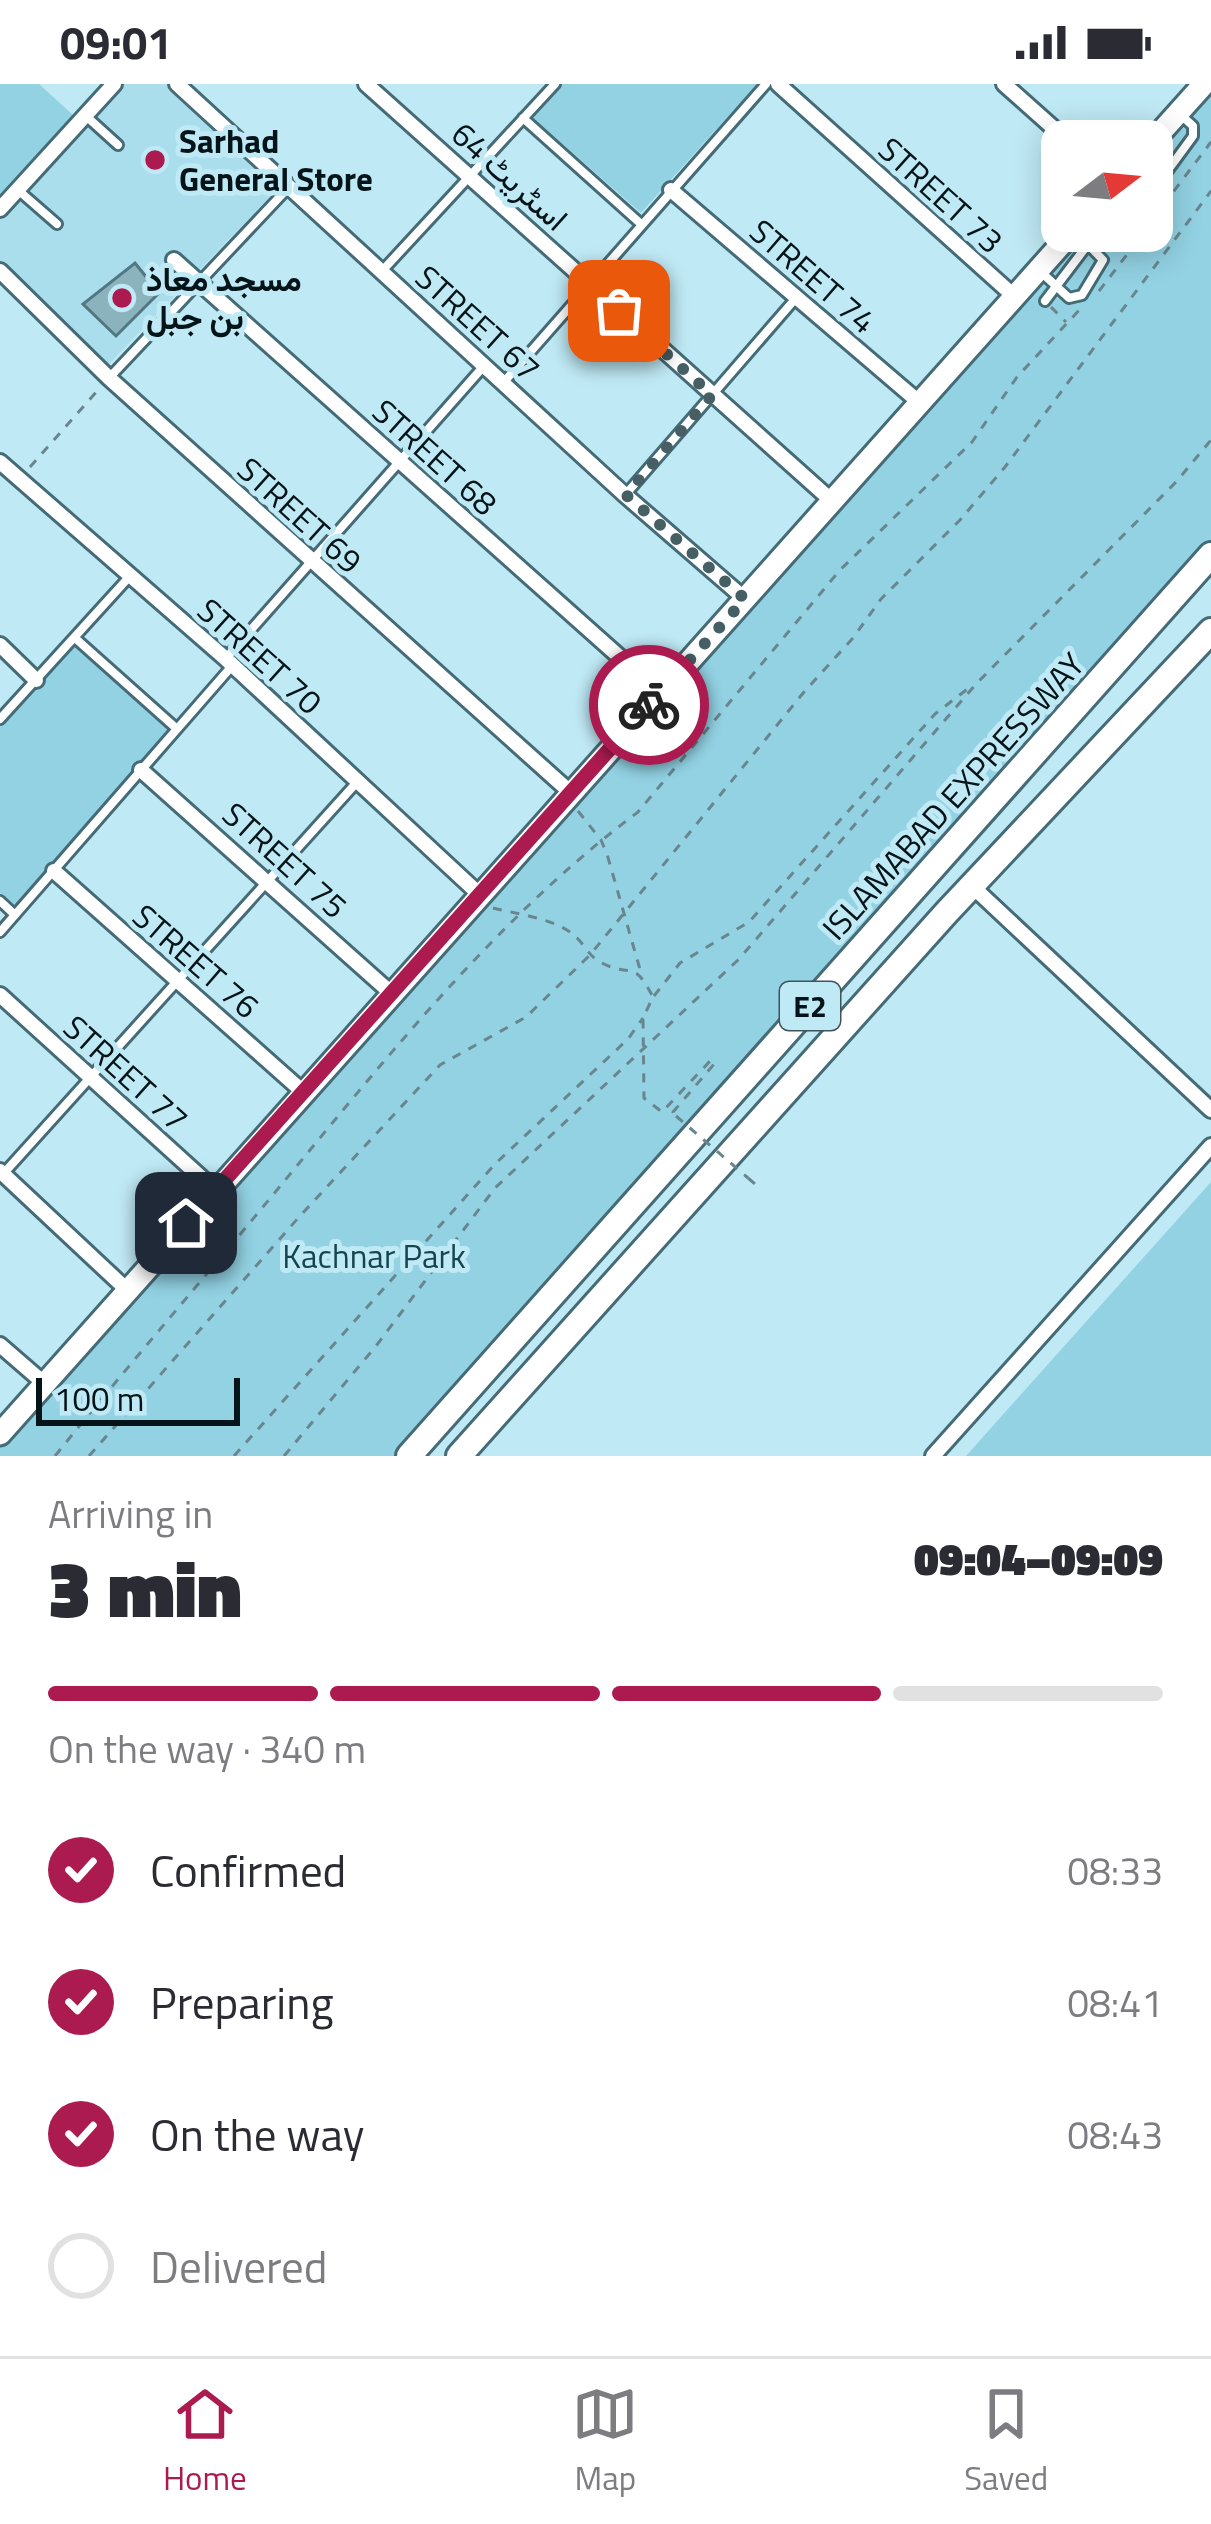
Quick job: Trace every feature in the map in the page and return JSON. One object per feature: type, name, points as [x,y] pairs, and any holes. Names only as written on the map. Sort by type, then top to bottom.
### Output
[{"type":"highway","name":"ISLAMABAD EXPRESSWAY","points":[[409,1456],[1211,556]]},
{"type":"highway","name":"E2","points":[[459,1456],[972,886],[1211,631]]},
{"type":"street","points":[[0,209],[114,84]]},
{"type":"street","name":"STREET 67","points":[[177,84],[745,599]]},
{"type":"street","name":"اسٹریٹ 64","points":[[366,84],[832,501]]},
{"type":"street","name":"STREET 73","points":[[778,84],[1015,297]]},
{"type":"street","points":[[1004,84],[1045,120]]},
{"type":"street","points":[[1172,120],[1204,84]]},
{"type":"street","name":"STREET 74","points":[[671,190],[920,403]]},
{"type":"street","points":[[0,1434],[568,793],[1059,252]]},
{"type":"street","name":"STREET 68","points":[[174,260],[660,693]]},
{"type":"street","name":"STREET 69","points":[[0,271],[109,378],[568,793]]},
{"type":"street","name":"STREET 70","points":[[0,462],[230,662],[479,894]]},
{"type":"street","points":[[0,645],[36,680]]},
{"type":"street","name":"STREET 75","points":[[141,770],[391,992]]},
{"type":"street","name":"STREET 76","points":[[54,872],[302,1091]]},
{"type":"street","points":[[972,886],[1211,1110]]},
{"type":"street","name":"STREET 77","points":[[0,995],[216,1190]]},
{"type":"street","points":[[933,1456],[1211,1146]]},
{"type":"street","points":[[0,1199],[6,1176],[126,1289]]},
{"type":"street","points":[[0,1345],[45,1384]]},
{"type":"lane","points":[[382,271],[555,84]]},
{"type":"lane","points":[[503,382],[766,84]]},
{"type":"lane","points":[[1173,163],[1193,136],[1192,126],[1179,112]]},
{"type":"lane","points":[[86,116],[118,145]]},
{"type":"lane","points":[[523,118],[641,224]]},
{"type":"lane","points":[[109,378],[289,187]]},
{"type":"lane","points":[[18,190],[57,224]]},
{"type":"lane","points":[[1045,301],[1071,252]]},
{"type":"lane","points":[[1039,269],[1069,298],[1082,295],[1103,264],[1098,252]]},
{"type":"lane","points":[[626,495],[796,298]]},
{"type":"lane","points":[[0,932],[177,729],[310,562],[484,366]]},
{"type":"lane","points":[[0,719],[130,576]]},
{"type":"lane","points":[[75,638],[177,729]]},
{"type":"lane","points":[[6,1176],[358,781]]},
{"type":"lane","points":[[0,902],[16,915]]},
{"type":"path","points":[[1173,192],[1211,142]]},
{"type":"path","points":[[89,1456],[440,1065],[526,1017],[590,956],[881,599],[1005,467],[1211,191]]},
{"type":"path","points":[[55,1456],[355,1094],[521,915],[638,812],[840,570],[972,442],[1017,377],[1130,252]]},
{"type":"path","points":[[1045,301],[1067,323]]},
{"type":"path","points":[[19,480],[109,378]]},
{"type":"path","points":[[284,1456],[376,1346],[495,1188],[740,959],[976,684],[1124,536],[1211,440]]},
{"type":"path","points":[[234,1456],[495,1164],[628,1039],[680,963],[749,922],[935,714],[957,693],[976,684]]},
{"type":"path","points":[[568,793],[601,840],[652,998]]},
{"type":"path","points":[[479,894],[491,908],[572,933],[590,956],[606,966],[633,969],[641,975]]},
{"type":"path","points":[[643,1018],[644,1098],[662,1112],[711,1060],[716,1063],[673,1112],[761,1190]]},
{"type":"shaded area","points":[[122,84],[166,84],[279,187],[108,365],[0,273],[0,220]]},
{"type":"green space","points":[[0,84],[39,84],[74,116],[0,197]]},
{"type":"green space","points":[[560,84],[757,84],[641,213],[531,116]]},
{"type":"green space","name":"Kachnar Park","points":[[1211,92],[1211,548],[407,1456],[0,1456],[0,1435],[1066,252],[1173,252],[1173,134]]},
{"type":"green space","points":[[76,644],[172,730],[17,907],[0,893],[0,725]]},
{"type":"green space","points":[[1211,1182],[1211,1456],[966,1456]]},
{"type":"building","name":"مسجد معاذ بن جبل","points":[[135,263],[159,293],[116,336],[83,304]]},
{"type":"way so far","points":[[619,311],[712,395],[626,495],[745,599],[649,705]]},
{"type":"place","name":"Sarhad General Store","points":[[155,160]]},
{"type":"place","name":"مسجد معاذ بن جبل","points":[[122,298]]},
{"type":"route","points":[[186,1223],[649,705]]}]
